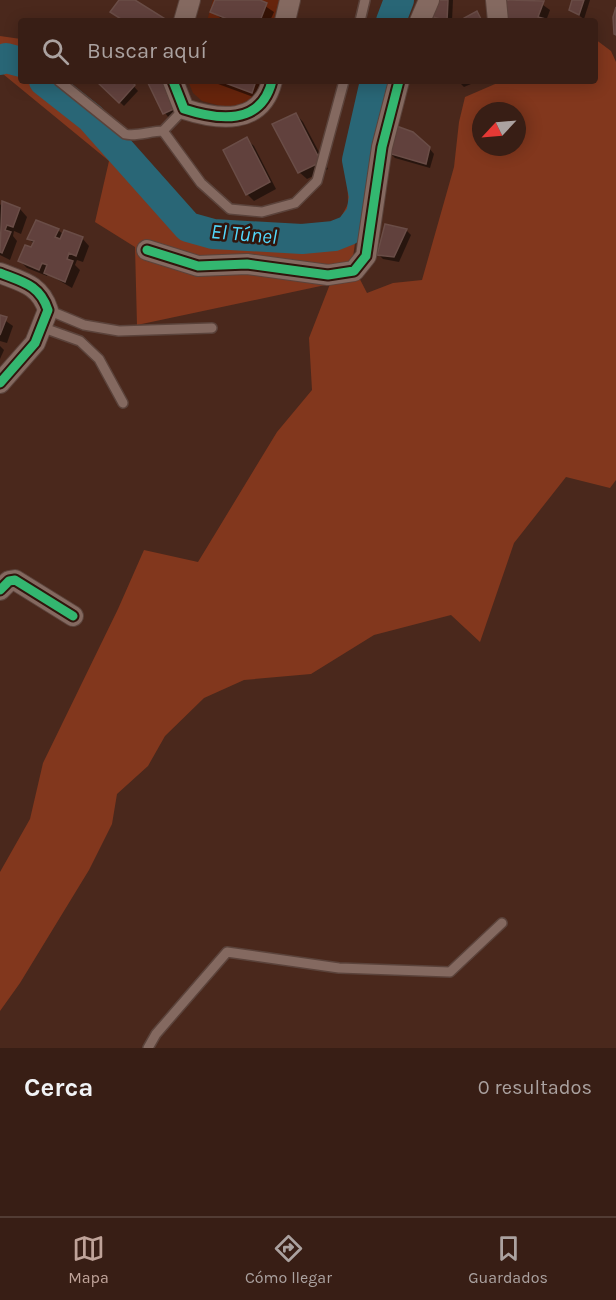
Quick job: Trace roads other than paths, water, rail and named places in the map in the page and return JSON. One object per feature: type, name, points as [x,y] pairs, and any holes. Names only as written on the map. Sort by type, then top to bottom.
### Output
[{"type":"street","points":[[184,18],[190,0]]},
{"type":"street","points":[[286,18],[290,0]]},
{"type":"street","points":[[421,18],[429,0]]},
{"type":"street","points":[[496,0],[498,18]]},
{"type":"street","points":[[174,84],[184,109],[229,119],[249,111],[268,96],[271,84]]},
{"type":"street","points":[[147,250],[198,266],[247,264],[328,275],[354,271],[366,256],[382,147],[398,84]]},
{"type":"street","points":[[0,273],[33,286],[44,296],[45,319],[35,343],[0,383]]},
{"type":"street","points":[[0,590],[9,580],[15,580],[72,616]]},
{"type":"lane","points":[[361,18],[365,0]]},
{"type":"lane","points":[[63,84],[125,134],[133,136],[144,131],[163,130],[184,109]]},
{"type":"lane","points":[[163,130],[201,183],[230,208],[262,212],[295,203],[317,181],[343,84]]},
{"type":"lane","points":[[45,319],[119,331],[212,328]]},
{"type":"lane","points":[[45,319],[80,341],[99,358],[123,403]]},
{"type":"lane","points":[[148,1048],[156,1034],[227,952],[339,968],[450,972],[502,923]]},
{"type":"waterway","name":"El Túnel","points":[[392,18],[399,0]]},
{"type":"waterway","name":"El Túnel","points":[[0,60],[6,58],[18,61]]},
{"type":"waterway","name":"El Túnel","points":[[48,84],[91,118],[188,227],[213,234],[302,239],[334,236],[349,230],[361,215],[364,197],[357,160],[374,84]]}]
